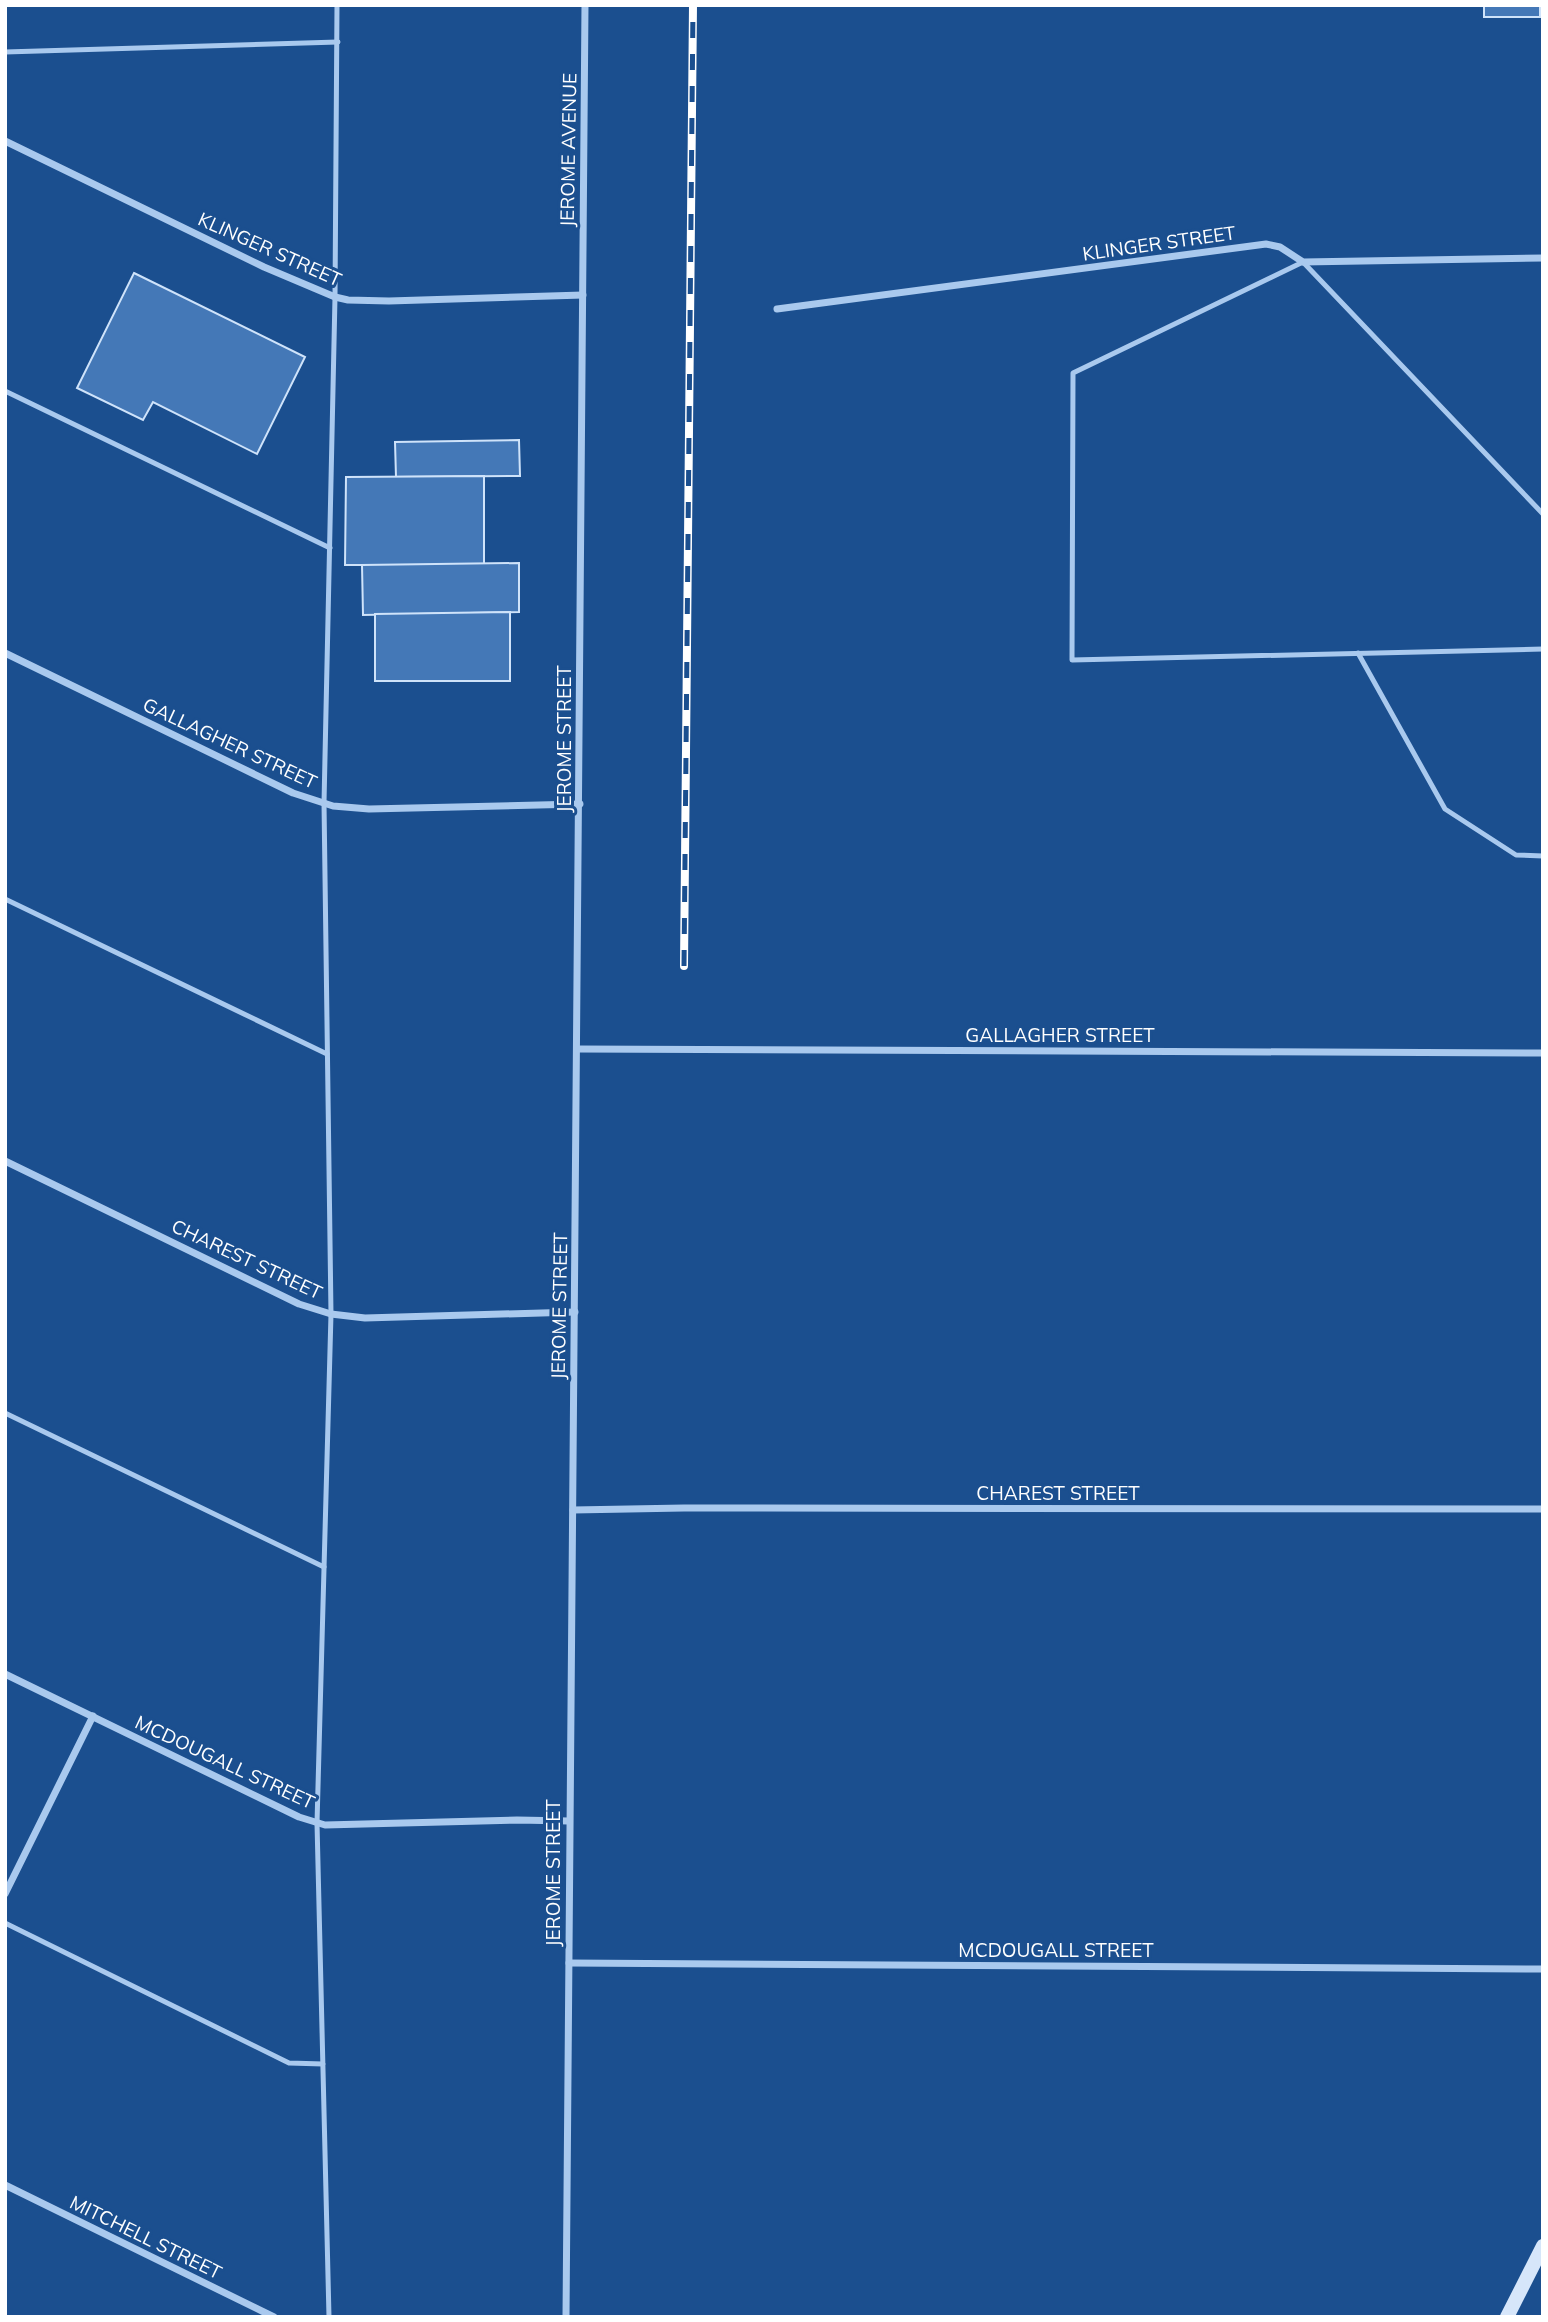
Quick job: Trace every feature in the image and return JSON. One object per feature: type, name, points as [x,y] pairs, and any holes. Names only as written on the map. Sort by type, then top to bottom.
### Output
[{"type":"main road","points":[[1507,2317],[1543,2246]]},
{"type":"street","name":"JEROME AVENUE","points":[[583,295],[586,5]]},
{"type":"street","name":"KLINGER STREET","points":[[5,141],[264,267],[348,300],[583,295]]},
{"type":"street","name":"KLINGER STREET","points":[[777,309],[1266,244],[1280,247],[1303,261],[1543,258]]},
{"type":"street","name":"JEROME STREET","points":[[566,2317],[583,295]]},
{"type":"street","name":"GALLAGHER STREET","points":[[5,653],[293,793],[333,806],[369,809],[580,804]]},
{"type":"street","name":"GALLAGHER STREET","points":[[577,1049],[1543,1054]]},
{"type":"street","name":"CHAREST STREET","points":[[5,1161],[299,1304],[331,1314],[365,1318],[575,1312]]},
{"type":"street","name":"CHAREST STREET","points":[[573,1510],[1543,1509]]},
{"type":"street","name":"MCDOUGALL STREET","points":[[5,1674],[299,1817],[317,1823],[569,1821]]},
{"type":"street","points":[[5,1894],[93,1716]]},
{"type":"street","name":"MCDOUGALL STREET","points":[[569,1963],[1543,1969]]},
{"type":"street","name":"MITCHELL STREET","points":[[5,2185],[274,2317]]},
{"type":"lane","points":[[329,2317],[317,1823],[331,1314],[324,803],[335,296],[337,5]]},
{"type":"lane","points":[[5,52],[338,42]]},
{"type":"lane","points":[[1543,514],[1303,261],[1073,373],[1072,660],[1543,649]]},
{"type":"lane","points":[[5,391],[330,548]]},
{"type":"lane","points":[[1358,653],[1445,809],[1516,855],[1543,856]]},
{"type":"lane","points":[[5,899],[327,1054]]},
{"type":"lane","points":[[5,1413],[324,1567]]},
{"type":"lane","points":[[5,1923],[289,2063],[323,2064]]},
{"type":"building","points":[[1484,5],[1540,5],[1540,17],[1484,17]]},
{"type":"building","points":[[134,273],[305,357],[257,454],[153,402],[143,420],[77,388]]},
{"type":"building","points":[[519,440],[520,476],[396,477],[395,442]]},
{"type":"building","points":[[484,476],[484,565],[345,565],[346,477]]},
{"type":"building","points":[[519,563],[519,612],[363,615],[362,565]]},
{"type":"building","points":[[510,612],[510,681],[375,681],[375,614]]},
{"type":"railway","points":[[684,966],[693,5]]}]
